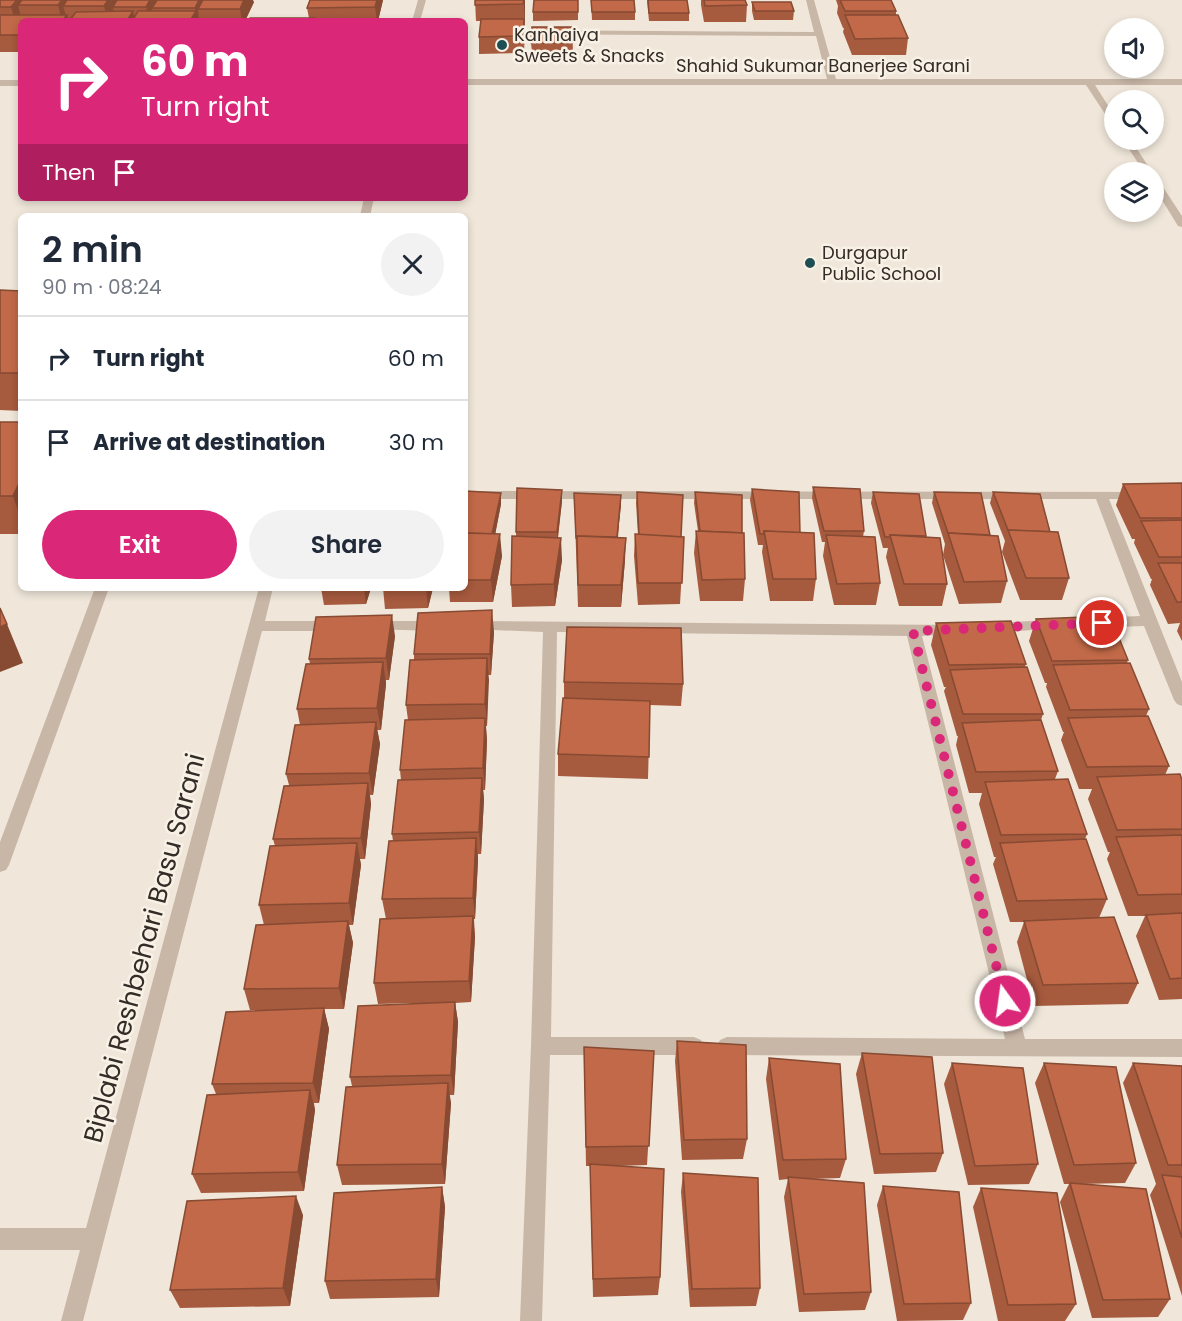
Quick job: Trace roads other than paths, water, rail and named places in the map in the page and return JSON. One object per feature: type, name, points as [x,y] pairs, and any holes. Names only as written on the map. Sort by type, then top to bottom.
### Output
[{"type":"street","points":[[417,18],[422,0]]},
{"type":"street","points":[[810,0],[832,82]]},
{"type":"street","points":[[495,32],[819,34]]},
{"type":"street","name":"Shahid Sukumar Banerjee Sarani","points":[[468,82],[1182,82]]},
{"type":"street","points":[[1089,82],[1104,105]]},
{"type":"street","points":[[0,83],[18,83]]},
{"type":"street","points":[[1164,196],[1182,224]]},
{"type":"street","points":[[468,495],[1159,495]]},
{"type":"street","points":[[1101,495],[1182,700]]},
{"type":"street","points":[[0,865],[101,591]]},
{"type":"street","name":"Biplabi Reshbehari Basu Sarani","points":[[72,1321],[265,591]]},
{"type":"street","points":[[255,626],[550,626],[913,631],[1149,621]]},
{"type":"street","points":[[531,1321],[541,1046],[550,626]]},
{"type":"street","points":[[913,631],[1017,1047]]},
{"type":"street","points":[[541,1046],[1182,1048]]},
{"type":"street","points":[[0,1239],[94,1239]]},
{"type":"place","name":"Kanhaiya Sweets & Snacks","points":[[502,45]]},
{"type":"place","name":"Durgapur Public School","points":[[810,263]]}]
